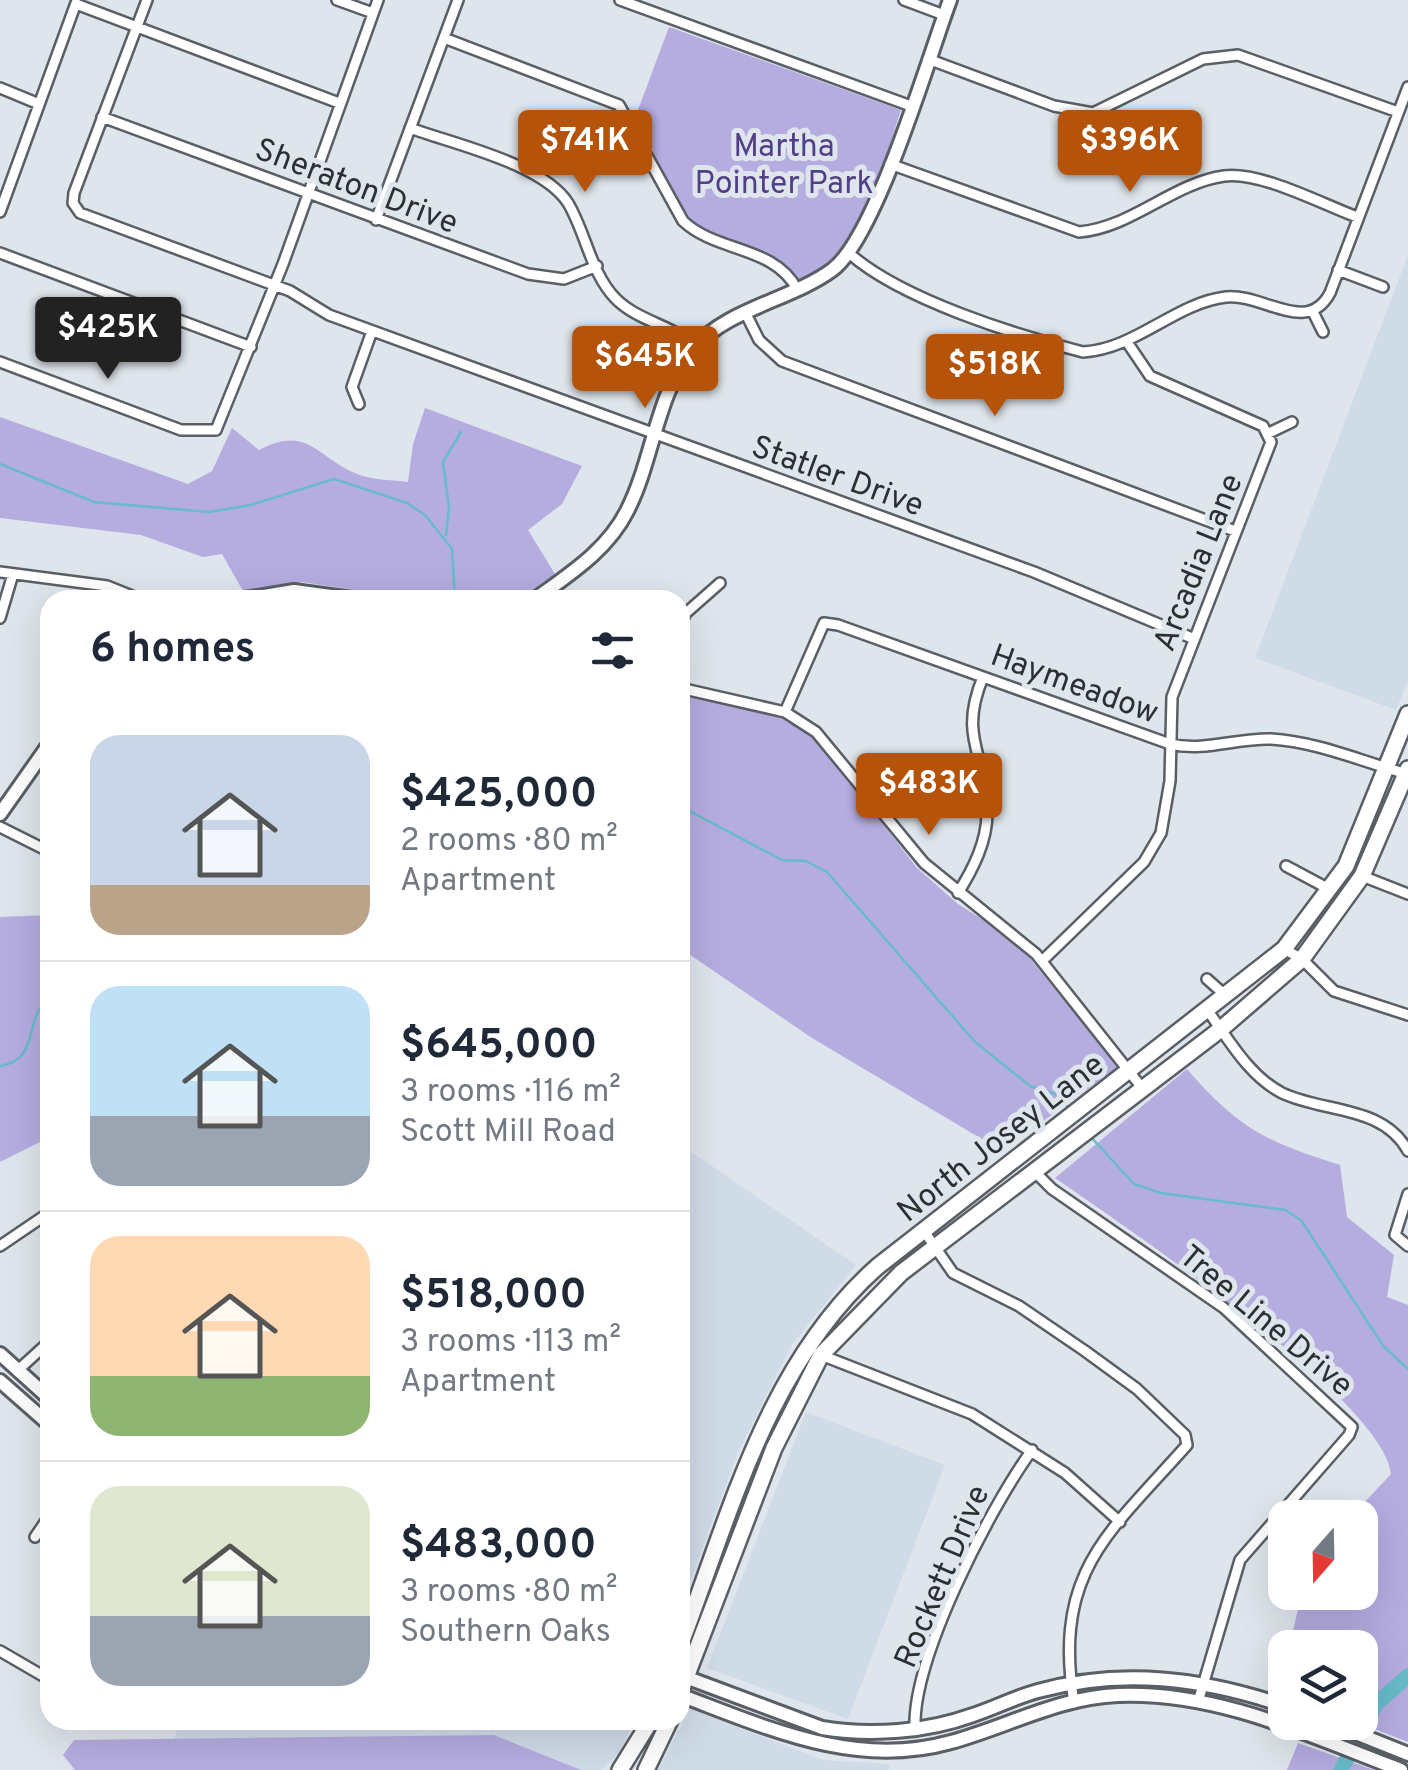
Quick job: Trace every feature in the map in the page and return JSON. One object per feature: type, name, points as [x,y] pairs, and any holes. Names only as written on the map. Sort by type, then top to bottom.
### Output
[{"type":"main road","points":[[547,590],[590,558],[626,513],[674,382],[695,346],[746,314],[829,272],[850,254],[869,222],[950,0]]},
{"type":"main road","name":"North Josey Lane","points":[[690,1620],[779,1392],[828,1317],[863,1280],[1284,949],[1332,891],[1408,714]]},
{"type":"main road","points":[[0,814],[40,758]]},
{"type":"main road","name":"North Josey Lane","points":[[690,1658],[774,1448],[821,1355],[873,1298],[1033,1170],[1222,1029],[1302,959],[1362,876],[1407,772]]},
{"type":"main road","points":[[0,1354],[40,1390]]},
{"type":"main road","points":[[1,1384],[40,1415]]},
{"type":"main road","points":[[756,1446],[774,1448]]},
{"type":"main road","points":[[690,1678],[836,1730],[916,1729],[949,1723],[1071,1684],[1120,1676],[1202,1684],[1268,1701]]},
{"type":"main road","points":[[690,1698],[831,1747],[880,1751],[948,1743],[1074,1703],[1114,1695],[1198,1702],[1228,1706],[1401,1770]]},
{"type":"main road","points":[[620,1770],[644,1730]]},
{"type":"main road","points":[[646,1770],[665,1730]]},
{"type":"main road","points":[[831,1747],[836,1730]]},
{"type":"main road","points":[[1372,1740],[1408,1754]]},
{"type":"street","points":[[102,117],[148,0]]},
{"type":"street","points":[[337,0],[374,13]]},
{"type":"street","points":[[0,362],[181,430],[216,430],[274,285],[378,0]]},
{"type":"street","points":[[376,220],[458,0]]},
{"type":"street","points":[[620,0],[911,106]]},
{"type":"street","points":[[904,0],[944,15]]},
{"type":"street","points":[[0,212],[4,191],[76,2],[339,103]]},
{"type":"street","points":[[444,38],[619,105],[683,221],[698,233],[780,264],[797,289]]},
{"type":"street","points":[[928,59],[1054,106],[1094,113],[1203,59],[1238,55],[1398,112]]},
{"type":"street","points":[[850,254],[872,274],[901,289],[1056,345],[1099,352],[1220,298],[1247,297],[1302,315],[1313,312],[1325,301],[1408,87]]},
{"type":"street","points":[[0,88],[39,104]]},
{"type":"street","name":"Sheraton Drive","points":[[102,117],[376,220],[545,278],[564,278],[596,266]]},
{"type":"street","name":"Statler Drive","points":[[102,117],[74,193],[77,208],[89,218],[274,285],[329,316],[1034,572],[1192,638]]},
{"type":"street","points":[[410,128],[538,176],[568,204],[606,287],[626,308],[670,326],[695,346]]},
{"type":"street","points":[[890,164],[1069,231],[1099,229],[1224,176],[1256,180],[1358,218]]},
{"type":"street","points":[[0,253],[251,346]]},
{"type":"street","points":[[1338,270],[1384,287]]},
{"type":"street","points":[[1313,312],[1324,332]]},
{"type":"street","points":[[746,314],[759,340],[782,361],[1235,530]]},
{"type":"street","points":[[359,404],[352,387],[372,331]]},
{"type":"street","points":[[1126,342],[1150,376],[1255,422],[1270,433],[1292,422]]},
{"type":"street","name":"Arcadia Lane","points":[[1042,960],[1150,854],[1166,818],[1172,697],[1271,442],[1270,433]]},
{"type":"street","points":[[0,572],[117,590]]},
{"type":"street","points":[[0,618],[12,574]]},
{"type":"street","points":[[690,609],[720,583]]},
{"type":"street","name":"Haymeadow","points":[[785,712],[824,624],[1170,744],[1206,748],[1236,740],[1293,741],[1407,772]]},
{"type":"street","points":[[958,892],[975,862],[988,816],[970,714],[983,677]]},
{"type":"street","points":[[690,690],[785,712],[824,740],[924,863],[1042,960],[1143,1089]]},
{"type":"street","points":[[0,827],[40,847]]},
{"type":"street","points":[[1286,866],[1332,891]]},
{"type":"street","points":[[1362,876],[1408,894]]},
{"type":"street","points":[[1284,949],[1302,959],[1334,991],[1408,1015]]},
{"type":"street","points":[[1208,979],[1227,997]]},
{"type":"street","points":[[1208,1011],[1244,1061],[1282,1093],[1374,1120],[1408,1148]]},
{"type":"street","name":"Tree Line Drive","points":[[1033,1170],[1052,1189],[1224,1308],[1352,1427],[1349,1436],[1240,1560],[1198,1702]]},
{"type":"street","points":[[1408,1194],[1395,1235],[1408,1246]]},
{"type":"street","points":[[0,1246],[40,1219]]},
{"type":"street","points":[[924,1231],[953,1274],[1019,1306],[1086,1351],[1137,1390],[1185,1436],[1187,1445],[1091,1560],[1072,1602],[1068,1638],[1074,1703]]},
{"type":"street","points":[[17,1370],[40,1350]]},
{"type":"street","points":[[821,1355],[957,1407],[1032,1450],[1120,1522]]},
{"type":"street","name":"Rockett Drive","points":[[916,1729],[920,1687],[984,1522],[1032,1450]]},
{"type":"street","points":[[35,1537],[40,1530]]},
{"type":"street","points":[[0,1651],[40,1674]]},
{"type":"shaded area","points":[[1408,255],[1408,681],[1396,710],[1255,658]]},
{"type":"shaded area","points":[[690,1151],[856,1265],[791,1346],[738,1453],[690,1580]]},
{"type":"shaded area","points":[[806,1412],[945,1465],[848,1719],[707,1668]]},
{"type":"shaded area","points":[[690,1709],[823,1760],[891,1764],[888,1770],[658,1770],[679,1730],[690,1730]]},
{"type":"shaded area","points":[[177,1730],[629,1730],[621,1751],[601,1770],[581,1770],[494,1735],[173,1742]]},
{"type":"green space","name":"Martha Pointer Park","points":[[669,27],[901,110],[878,184],[856,235],[822,271],[799,280],[766,253],[699,226],[669,189],[638,110]]},
{"type":"green space","points":[[425,408],[582,466],[562,504],[528,530],[555,574],[533,590],[352,590],[302,582],[242,590],[222,554],[203,557],[141,535],[0,518],[0,417],[188,484],[212,471],[232,428],[259,450],[290,440],[302,442],[360,475],[408,482],[413,444]]},
{"type":"green space","points":[[690,697],[767,712],[791,722],[819,742],[917,868],[958,904],[1016,941],[1118,1067],[1002,1151],[812,1038],[690,955]]},
{"type":"green space","points":[[40,915],[40,1142],[0,1162],[0,917]]},
{"type":"green space","points":[[1187,1069],[1222,1106],[1255,1130],[1292,1149],[1340,1165],[1347,1217],[1394,1255],[1387,1297],[1408,1305],[1408,1742],[1378,1730],[1378,1630],[1293,1630],[1298,1610],[1378,1610],[1378,1500],[1367,1500],[1391,1474],[1378,1442],[1345,1403],[1245,1315],[1055,1178]]},
{"type":"green space","points":[[494,1735],[581,1770],[75,1770],[63,1755],[74,1740]]},
{"type":"green space","points":[[1298,1743],[1374,1770],[1287,1770]]},
{"type":"waterway","points":[[446,535],[449,508],[443,462],[461,432]]},
{"type":"waterway","points":[[0,464],[94,502],[209,512],[251,505],[334,479],[407,503],[425,515],[452,549],[454,590]]},
{"type":"waterway","points":[[690,811],[782,860],[806,861],[827,872],[975,1042],[1030,1086],[1058,1095],[1070,1110]]},
{"type":"waterway","points":[[0,1066],[22,1055],[40,1009]]},
{"type":"waterway","points":[[1090,1136],[1134,1184],[1161,1193],[1285,1210],[1301,1220],[1384,1347],[1408,1369]]},
{"type":"waterway","points":[[1341,1770],[1376,1704],[1408,1676]]}]
